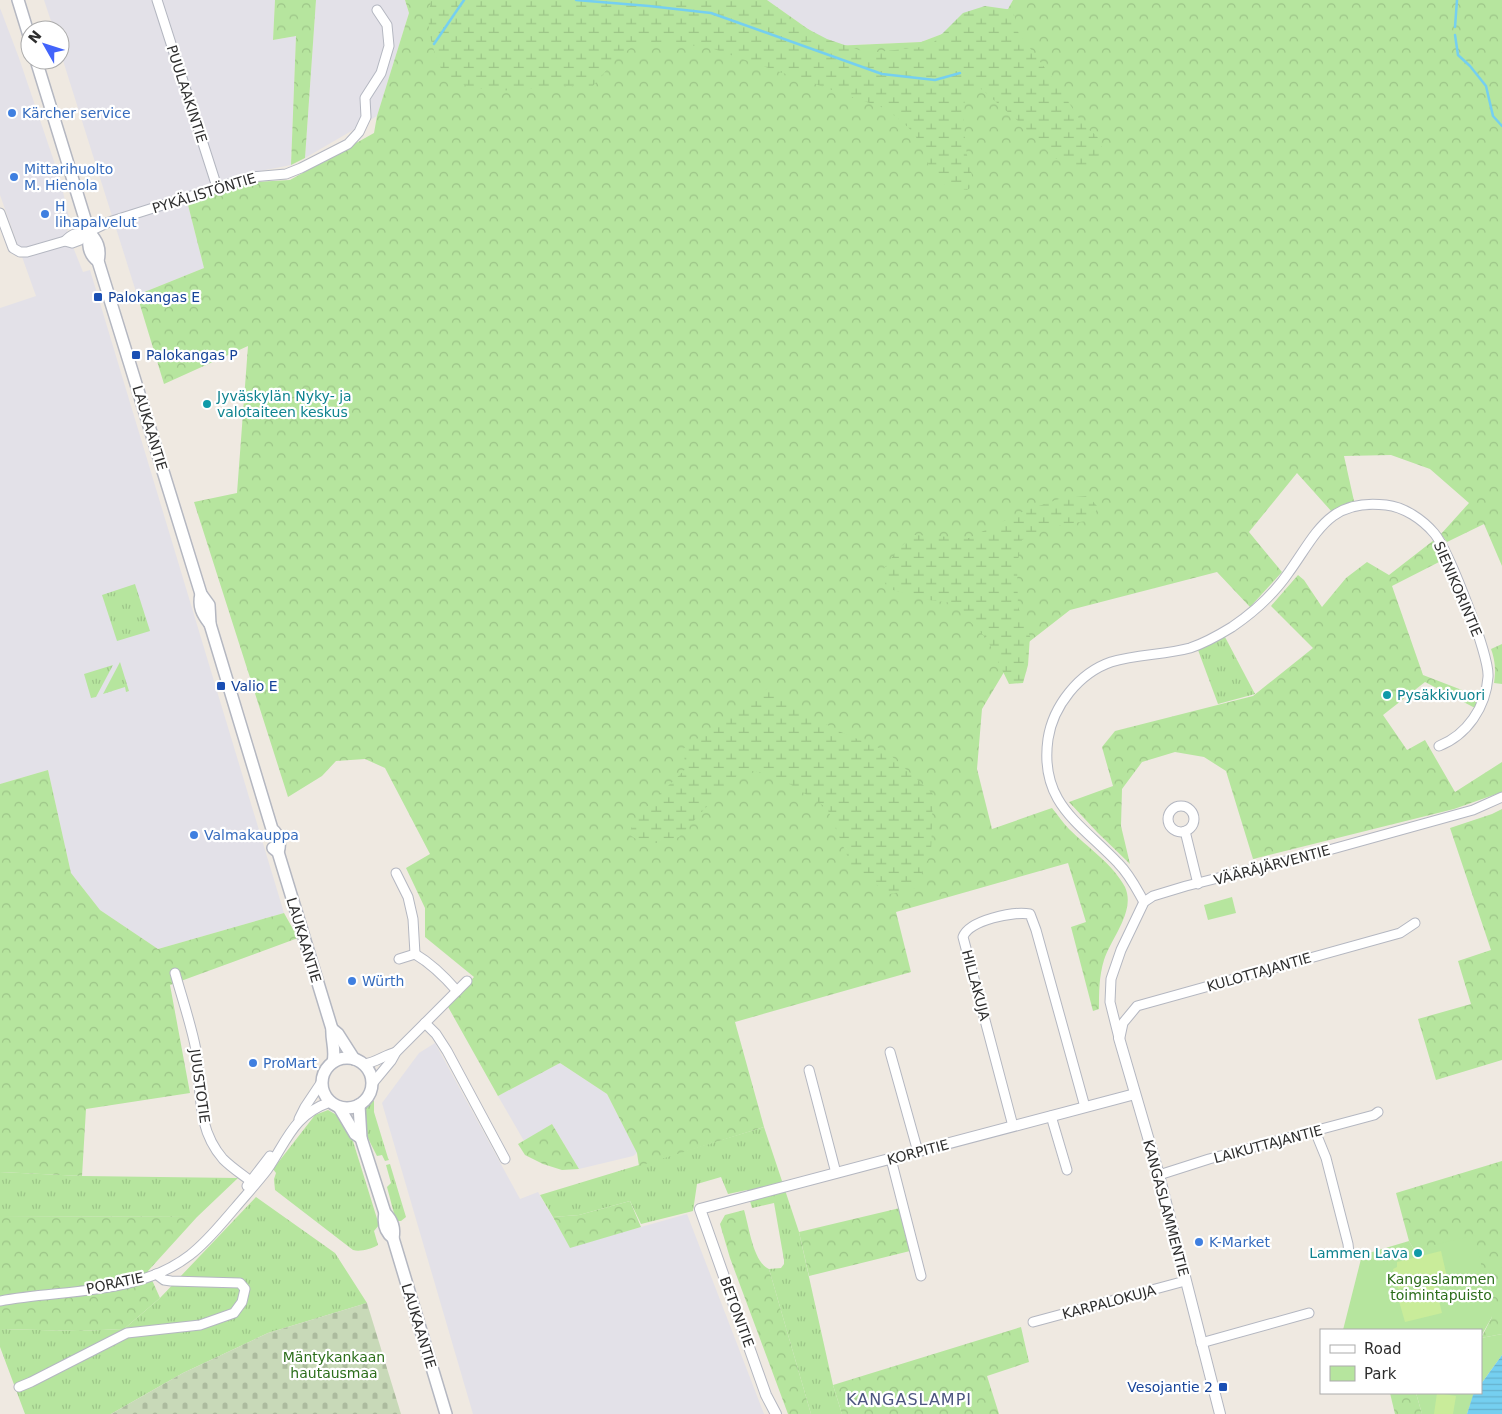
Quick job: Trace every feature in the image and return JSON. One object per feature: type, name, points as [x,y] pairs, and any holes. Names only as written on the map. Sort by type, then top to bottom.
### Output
[{"type":"main road","points":[[18,0],[24,20]]},
{"type":"main road","name":"LAUKAANTIE","points":[[39,70],[86,233],[97,241],[100,248],[98,261],[202,594],[209,605],[210,624],[272,830],[276,833],[280,846],[278,852],[332,1029],[331,1038],[335,1054],[332,1062]]},
{"type":"main road","name":"LAUKAANTIE","points":[[332,1029],[359,1061]]},
{"type":"main road","points":[[347,1058],[359,1061],[370,1073],[372,1084],[368,1096],[359,1105],[352,1108],[335,1105],[325,1097],[321,1083],[326,1067],[332,1062],[347,1058]]},
{"type":"main road","name":"LAUKAANTIE","points":[[335,1105],[355,1134],[361,1138]]},
{"type":"main road","name":"LAUKAANTIE","points":[[359,1105],[361,1138],[385,1213],[391,1219],[394,1231],[392,1238],[446,1414]]},
{"type":"street","name":"PUULAAKINTIE","points":[[158,0],[217,187]]},
{"type":"street","name":"PYKÄLISTÖNTIE","points":[[0,213],[9,241],[13,248],[20,252],[65,241],[72,243],[80,240],[86,233],[109,222],[217,187],[251,177],[286,174],[348,144],[359,132],[366,117],[365,98],[381,73],[389,46],[387,24],[377,10]]},
{"type":"street","name":"SIENIKORINTIE","points":[[1144,902],[1131,878],[1118,862],[1079,827],[1065,810],[1055,793],[1049,777],[1047,755],[1048,737],[1052,721],[1064,699],[1076,684],[1109,663],[1191,647],[1216,636],[1248,615],[1268,598],[1289,573],[1312,536],[1324,522],[1348,508],[1364,504],[1388,505],[1406,511],[1420,520],[1434,533],[1447,554],[1485,653],[1489,674],[1483,700],[1469,725],[1456,738],[1439,746]]},
{"type":"street","name":"VÄÄRÄJÄRVENTIE","points":[[1144,902],[1153,896],[1465,813],[1502,797]]},
{"type":"street","points":[[1185,831],[1198,884]]},
{"type":"street","points":[[396,873],[408,897],[413,919],[415,954]]},
{"type":"street","name":"KANGASLAMMENTIE","points":[[1144,902],[1117,959],[1111,979],[1110,1002],[1159,1175],[1220,1414]]},
{"type":"street","name":"HILLAKUJA","points":[[1013,1126],[963,937],[965,931],[980,922],[1020,912],[1030,914],[1085,1107]]},
{"type":"street","name":"KULOTTAJANTIE","points":[[1119,1038],[1123,1023],[1137,1006],[1400,933],[1415,924]]},
{"type":"street","points":[[399,959],[415,954]]},
{"type":"street","points":[[415,954],[436,968],[458,991]]},
{"type":"street","name":"JUUSTOTIE","points":[[175,973],[195,1048],[201,1114],[206,1130],[217,1151],[251,1182]]},
{"type":"street","points":[[372,1084],[396,1052],[467,981]]},
{"type":"street","points":[[425,1023],[436,1034],[447,1051],[506,1159]]},
{"type":"street","points":[[359,1061],[377,1061],[387,1054],[396,1052]]},
{"type":"street","points":[[890,1052],[918,1152]]},
{"type":"street","points":[[809,1070],[836,1173]]},
{"type":"street","name":"PORATIE","points":[[235,1208],[251,1182],[298,1122],[305,1107],[321,1083]]},
{"type":"street","name":"KORPITIE","points":[[700,1210],[1135,1094]]},
{"type":"street","name":"PORATIE","points":[[298,1122],[318,1107],[335,1105]]},
{"type":"street","name":"LAIKUTTAJANTIE","points":[[1159,1175],[1374,1115],[1378,1112]]},
{"type":"street","points":[[1051,1116],[1067,1170]]},
{"type":"street","points":[[1315,1131],[1326,1158],[1349,1253]]},
{"type":"street","name":"PORATIE","points":[[0,1301],[97,1289],[144,1279],[156,1274],[190,1255],[213,1234],[268,1168],[281,1144]]},
{"type":"street","points":[[891,1159],[920,1276]]},
{"type":"street","name":"BETONITIE","points":[[700,1210],[766,1395],[776,1414]]},
{"type":"street","points":[[19,1387],[127,1333],[200,1325],[234,1313],[242,1302],[245,1289],[240,1283],[171,1281],[164,1280],[156,1274]]},
{"type":"street","name":"KARPALOKUJA","points":[[1032,1322],[1185,1282]]},
{"type":"street","points":[[1201,1343],[1309,1313]]},
{"type":"shaded area","points":[[44,0],[275,0],[273,40],[296,36],[291,165],[250,173],[112,216],[66,70],[70,70],[70,20],[51,20]]},
{"type":"shaded area","points":[[316,0],[405,0],[409,13],[377,116],[305,158]]},
{"type":"shaded area","points":[[767,0],[1013,0],[1008,9],[921,42],[832,46]]},
{"type":"shaded area","points":[[0,8],[20,61],[20,70],[23,70],[59,176],[70,221],[67,232],[83,272],[90,270],[284,913],[158,949],[100,910],[71,873],[48,770],[0,784],[0,308],[36,296],[0,195]]},
{"type":"shaded area","points":[[187,201],[204,268],[137,295],[115,225]]},
{"type":"shaded area","points":[[435,1043],[520,1199],[538,1192],[570,1247],[687,1214],[764,1414],[473,1414],[382,1103],[419,1053]]},
{"type":"shaded area","points":[[560,1063],[607,1094],[637,1153],[633,1156],[579,1169],[552,1124],[524,1141],[498,1096]]},
{"type":"green space","points":[[275,0],[316,0],[305,158],[291,165],[296,36],[273,40]]},
{"type":"green space","points":[[405,0],[767,0],[832,46],[921,42],[1008,9],[1013,0],[1502,0],[1502,566],[1484,524],[1447,542],[1441,534],[1469,503],[1430,469],[1391,455],[1344,456],[1354,501],[1332,512],[1297,473],[1249,532],[1282,572],[1250,607],[1217,572],[1070,610],[1016,652],[982,709],[977,769],[992,829],[1052,808],[1069,829],[1114,871],[1125,887],[1128,896],[1125,915],[1102,966],[1099,1009],[1093,1011],[1071,927],[1086,922],[1068,863],[896,912],[911,972],[735,1022],[764,1127],[639,1166],[637,1153],[607,1094],[560,1063],[498,1096],[447,1005],[474,977],[425,937],[425,908],[406,868],[430,854],[385,768],[365,759],[336,761],[322,776],[288,797],[194,502],[237,493],[248,346],[164,384],[137,295],[204,268],[187,201],[255,182],[290,180],[374,133],[377,116],[409,13]]},
{"type":"green space","points":[[431,0],[758,0],[775,12],[827,39],[868,53],[930,46],[963,13],[985,6],[1013,10],[1018,32],[1056,83],[1084,126],[1097,136],[1102,148],[1096,162],[1081,167],[1054,158],[1018,121],[980,88],[974,89],[965,96],[964,118],[966,148],[973,186],[967,190],[952,188],[945,185],[933,173],[914,134],[904,123],[884,108],[708,47],[652,42],[637,43],[617,58],[592,87],[560,86],[499,91],[476,88],[446,81],[431,42],[429,12]]},
{"type":"green space","points":[[1088,496],[1097,506],[1095,516],[1086,521],[1048,527],[1022,540],[1017,565],[1018,607],[1030,636],[1028,665],[1023,683],[1009,684],[987,639],[952,603],[921,599],[887,588],[881,573],[897,550],[914,535],[969,538],[1024,511],[1062,498]]},
{"type":"green space","points":[[1434,540],[1443,560],[1392,586],[1423,675],[1480,697],[1475,708],[1425,682],[1383,715],[1407,750],[1425,740],[1455,792],[1502,762],[1502,792],[1454,809],[1253,859],[1226,771],[1204,757],[1175,752],[1142,762],[1122,789],[1121,826],[1130,864],[1069,802],[1113,786],[1102,747],[1115,731],[1253,696],[1313,648],[1271,606],[1298,575],[1304,580],[1322,607],[1346,578],[1367,562],[1389,575]]},
{"type":"green space","points":[[135,584],[150,631],[117,641],[102,595]]},
{"type":"green space","points":[[1225,637],[1255,694],[1218,704],[1198,650]]},
{"type":"green space","points":[[1502,644],[1502,684],[1494,683],[1495,665],[1491,649]]},
{"type":"green space","points":[[120,662],[129,691],[126,692],[125,687],[103,694]]},
{"type":"green space","points":[[113,665],[96,697],[91,698],[84,674]]},
{"type":"green space","points":[[771,686],[797,707],[836,730],[886,751],[933,794],[931,853],[914,889],[890,894],[852,867],[827,808],[782,779],[756,771],[743,772],[731,780],[679,837],[656,843],[636,839],[630,835],[637,819],[644,810],[686,768],[683,749]]},
{"type":"green space","points":[[48,770],[71,873],[100,910],[158,949],[284,913],[298,938],[170,985],[190,1093],[86,1109],[82,1176],[0,1172],[0,784]]},
{"type":"green space","points":[[1502,809],[1502,1060],[1436,1080],[1418,1019],[1471,1004],[1458,961],[1491,950],[1450,828]]},
{"type":"green space","points":[[1232,897],[1236,913],[1208,920],[1204,905]]},
{"type":"green space","points":[[371,1100],[374,1101],[374,1112],[389,1160],[385,1161],[382,1155],[377,1156],[365,1128],[364,1113]]},
{"type":"green space","points":[[328,1110],[342,1120],[352,1138],[379,1225],[374,1231],[378,1245],[369,1249],[353,1250],[275,1190],[274,1179],[276,1173],[273,1169],[315,1115]]},
{"type":"green space","points":[[552,1124],[579,1169],[562,1170],[543,1164],[525,1155],[518,1144]]},
{"type":"green space","points":[[764,1127],[799,1232],[833,1385],[842,1414],[811,1414],[769,1269],[781,1268],[784,1264],[774,1203],[752,1208],[747,1190],[728,1194],[721,1177],[697,1184],[693,1211],[641,1224],[630,1201],[579,1215],[553,1217],[540,1195]]},
{"type":"green space","points":[[1502,1161],[1502,1334],[1482,1338],[1492,1317],[1414,1250],[1409,1241],[1396,1193]]},
{"type":"green space","points":[[390,1164],[406,1217],[401,1221],[396,1221],[387,1187],[391,1183],[386,1165]]},
{"type":"green space","points":[[0,1172],[82,1176],[238,1178],[197,1217],[0,1216]]},
{"type":"green space","points":[[256,1197],[335,1253],[367,1303],[268,1333],[183,1373],[111,1414],[25,1414],[0,1347],[0,1329],[78,1331],[124,1329],[160,1298]]},
{"type":"green space","points":[[630,1201],[641,1227],[570,1248],[553,1217],[579,1215]]},
{"type":"green space","points":[[900,1208],[910,1251],[809,1276],[799,1232]]},
{"type":"green space","points":[[744,1210],[755,1251],[759,1259],[769,1269],[811,1414],[788,1414],[730,1258],[720,1224],[725,1215]]},
{"type":"green space","points":[[0,1216],[197,1217],[148,1271],[160,1298],[124,1329],[78,1331],[0,1329]]},
{"type":"green space","name":"Kangaslammen toimintapuisto","points":[[1475,1235],[1492,1317],[1482,1334],[1482,1329],[1343,1329],[1362,1255],[1409,1241],[1414,1250]]},
{"type":"green space","points":[[1441,1251],[1447,1277],[1398,1289],[1393,1269],[1397,1267],[1397,1262]]},
{"type":"green space","points":[[1435,1284],[1442,1313],[1405,1322],[1397,1294]]},
{"type":"green space","name":"Mäntykankaan hautausmaa","points":[[367,1303],[401,1414],[111,1414],[183,1373],[268,1333]]},
{"type":"green space","points":[[1021,1327],[1029,1362],[987,1376],[999,1414],[842,1414],[833,1385]]},
{"type":"green space","name":"Kangaslammen toimintapuisto","points":[[1502,1334],[1502,1355],[1482,1383],[1482,1338]]},
{"type":"green space","points":[[1390,1394],[1416,1394],[1422,1414],[1395,1414]]},
{"type":"green space","points":[[1416,1394],[1474,1394],[1467,1414],[1422,1414]]},
{"type":"green space","points":[[1437,1394],[1456,1396],[1453,1414],[1434,1414]]},
{"type":"water","points":[[1502,1355],[1502,1414],[1467,1414],[1474,1394],[1482,1394],[1482,1383]]},
{"type":"waterway","points":[[434,44],[464,0]]},
{"type":"waterway","points":[[576,0],[711,13],[882,74],[935,80],[960,73]]},
{"type":"waterway","points":[[1455,27],[1457,0]]},
{"type":"waterway","points":[[1455,35],[1458,55],[1470,66],[1486,86],[1493,116],[1502,126]]},
{"type":"place","name":"Kärcher service","points":[[12,113]]},
{"type":"place","name":"Mittarihuolto M. Hienola","points":[[14,177]]},
{"type":"place","name":"H lihapalvelut","points":[[45,214]]},
{"type":"place","name":"Palokangas E","points":[[98,297]]},
{"type":"place","name":"Palokangas P","points":[[136,355]]},
{"type":"place","name":"Jyväskylän Nyky- ja valotaiteen keskus","points":[[207,404]]},
{"type":"place","name":"Valio E","points":[[221,686]]},
{"type":"place","name":"Pysäkkivuori","points":[[1387,695]]},
{"type":"place","name":"Valmakauppa","points":[[194,835]]},
{"type":"place","name":"Würth","points":[[352,981]]},
{"type":"place","name":"ProMart","points":[[253,1063]]},
{"type":"place","name":"K-Market","points":[[1199,1242]]},
{"type":"place","name":"Lammen Lava","points":[[1418,1253]]},
{"type":"place","name":"Vesojantie 2","points":[[1223,1387]]},
{"type":"district","name":"KANGASLAMPI","points":[[909,1399]]}]
